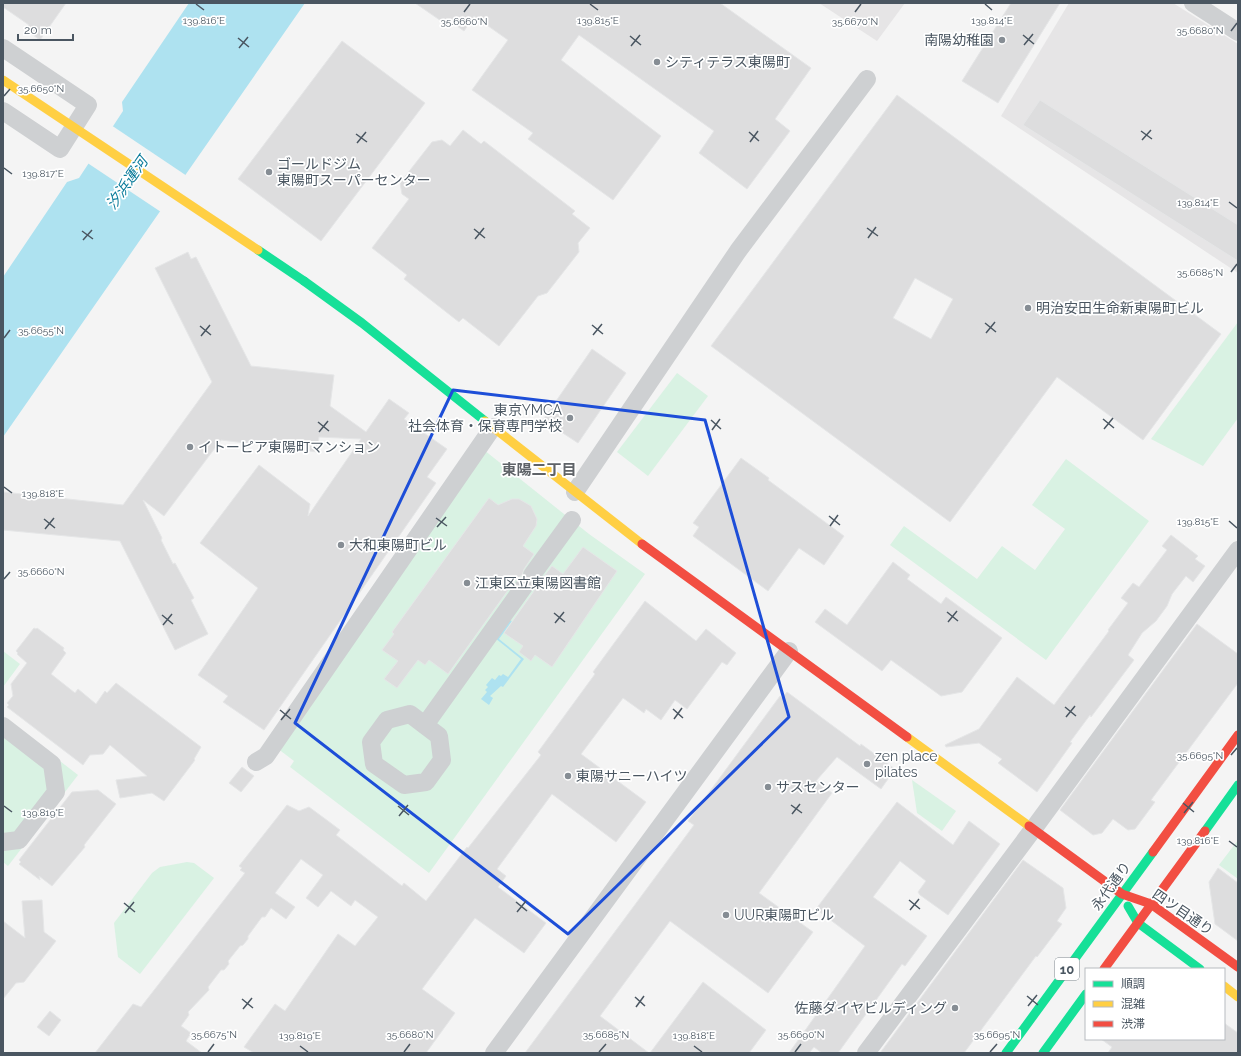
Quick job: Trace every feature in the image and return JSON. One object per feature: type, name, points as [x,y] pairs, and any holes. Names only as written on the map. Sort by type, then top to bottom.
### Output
[{"type":"street","points":[[1193,3],[1238,32]]},
{"type":"street","points":[[3,48],[88,106],[60,149],[3,111]]},
{"type":"street","points":[[575,492],[738,251],[867,79]]},
{"type":"street","points":[[3,80],[304,281],[362,323],[629,534],[1034,828],[1122,894],[1138,923],[1199,968]]},
{"type":"street","points":[[256,762],[266,756],[493,427]]},
{"type":"street","points":[[425,725],[572,520]]},
{"type":"street","points":[[866,1053],[1034,828],[1238,550]]},
{"type":"street","points":[[494,1053],[789,651]]},
{"type":"street","points":[[410,714],[425,725],[439,736],[442,760],[426,782],[418,788],[404,785],[374,764],[368,752],[371,742],[387,720],[410,714]]},
{"type":"street","points":[[3,726],[52,764],[56,792],[19,840],[3,842]]},
{"type":"street","name":"永代通り","points":[[1006,1053],[1238,735]]},
{"type":"street","points":[[1105,968],[1238,785]]},
{"type":"street","name":"四ツ目通り","points":[[1122,894],[1151,904],[1238,967]]},
{"type":"street","points":[[1225,987],[1238,997]]},
{"type":"street","name":"10","points":[[1043,1053],[1085,995]]},
{"type":"highlighted area","points":[[453,390],[705,420],[789,717],[568,934],[295,723]]},
{"type":"shaded area","points":[[819,3],[905,3],[877,41]]},
{"type":"shaded area","points":[[1069,3],[1173,3],[1238,44],[1238,273],[1001,116]]},
{"type":"green space","points":[[1238,322],[1238,418],[1203,466],[1151,439]]},
{"type":"green space","points":[[677,373],[708,396],[648,476],[617,452]]},
{"type":"green space","points":[[479,446],[589,534],[645,574],[429,873],[290,767],[294,761],[273,745]]},
{"type":"green space","points":[[1066,459],[1149,521],[1046,660],[890,545],[904,526],[977,579],[1002,546],[1035,570],[1065,529],[1032,505]]},
{"type":"green space","points":[[3,651],[20,664],[3,687]]},
{"type":"green space","points":[[3,717],[78,775],[8,866],[3,862]]},
{"type":"green space","points":[[912,780],[956,811],[942,831],[917,813]]},
{"type":"green space","points":[[1238,840],[1238,879],[1219,865]]},
{"type":"green space","points":[[187,862],[194,863],[214,878],[140,974],[118,957],[114,923],[152,873],[160,867]]},
{"type":"water","name":"汐浜運河","points":[[189,3],[305,3],[3,437],[3,277],[67,182],[79,178],[123,111],[122,102]]},
{"type":"water","points":[[509,620],[512,621],[499,639],[524,659],[503,687],[501,686],[490,696],[493,698],[489,705],[481,699],[487,692],[485,690],[488,687],[486,685],[492,678],[495,680],[499,675],[501,676],[503,674],[508,677],[521,659],[495,638]]},
{"type":"pier","points":[[111,125],[187,176],[161,212],[86,162]]},
{"type":"building","points":[[3,3],[66,3],[40,40],[26,30],[29,25],[3,7]]},
{"type":"building","points":[[415,3],[720,3],[811,68],[775,119],[790,131],[747,189],[699,153],[714,131],[579,35],[561,60],[661,136],[613,200],[528,139],[533,133],[472,90],[508,40],[474,16],[464,31],[450,21],[447,25]]},
{"type":"building","points":[[1011,3],[1060,3],[998,103],[962,81]]},
{"type":"building","points":[[342,41],[425,103],[321,241],[238,179]]},
{"type":"building","name":"明治安田生命新東陽町ビル","points":[[897,95],[1221,334],[1143,440],[1057,377],[950,522],[711,346]],"holes":[[[915,278],[953,299],[931,339],[893,318]]]},
{"type":"building","points":[[1040,100],[1238,225],[1238,261],[1023,125]]},
{"type":"building","points":[[463,130],[481,144],[484,141],[575,211],[572,214],[590,228],[578,243],[579,252],[547,293],[538,296],[499,346],[463,318],[459,322],[404,279],[407,275],[372,248],[409,199],[402,194],[400,183],[432,142],[442,140],[450,146]]},
{"type":"building","points":[[188,252],[191,259],[196,257],[251,366],[334,375],[330,406],[366,432],[389,399],[409,413],[404,419],[447,449],[427,477],[436,483],[264,730],[223,702],[228,696],[198,675],[258,588],[200,543],[259,465],[310,504],[308,516],[361,439],[319,437],[317,452],[221,440],[164,516],[143,500],[173,564],[175,563],[194,598],[191,600],[208,634],[175,650],[120,541],[3,530],[3,492],[123,505],[212,382],[155,268]]},
{"type":"building","points":[[592,349],[626,373],[578,443],[543,420]]},
{"type":"building","points":[[741,458],[769,478],[768,480],[844,536],[824,565],[799,548],[768,591],[693,536],[699,527],[693,523]]},
{"type":"building","name":"江東区立東陽図書館","points":[[489,498],[498,505],[512,499],[519,499],[531,506],[537,519],[536,526],[523,546],[534,554],[524,569],[522,575],[516,579],[448,674],[429,660],[425,665],[418,660],[397,688],[384,679],[398,661],[382,650],[394,634],[392,632]]},
{"type":"building","points":[[1171,535],[1198,556],[1195,559],[1205,566],[1193,582],[1186,576],[1172,594],[1167,606],[1156,621],[1142,633],[1128,655],[1134,660],[1070,742],[1072,743],[1037,792],[998,763],[1002,759],[979,743],[946,747],[945,745],[979,729],[1017,677],[1054,705],[1128,603],[1121,598],[1133,583],[1139,587],[1167,550],[1162,546]]},
{"type":"building","points":[[583,547],[617,571],[552,667],[535,655],[531,661],[519,652],[523,646],[504,633],[534,591],[535,585],[552,566],[563,574]]},
{"type":"building","points":[[893,562],[910,575],[907,579],[941,604],[946,597],[1002,638],[962,692],[941,696],[891,660],[882,671],[815,622],[825,609],[847,625]]},
{"type":"building","points":[[645,601],[696,641],[706,629],[736,653],[727,665],[722,662],[687,709],[675,700],[661,720],[646,709],[644,713],[623,698],[581,754],[646,802],[616,842],[552,794],[497,869],[506,876],[498,887],[546,923],[524,953],[475,918],[422,989],[455,1013],[426,1053],[254,1053],[244,1047],[275,1004],[285,1011],[338,934],[355,946],[378,917],[355,900],[351,906],[331,891],[318,907],[306,898],[323,875],[301,859],[275,893],[295,907],[286,919],[271,908],[265,917],[262,917],[248,936],[248,939],[243,945],[240,946],[228,961],[229,964],[224,970],[221,970],[208,987],[209,990],[188,1012],[189,1015],[181,1026],[191,1033],[186,1041],[202,1053],[95,1053],[133,1004],[141,1007],[245,873],[240,870],[242,868],[239,866],[287,805],[299,811],[309,807],[340,830],[336,835],[402,886],[404,883],[426,901],[467,847],[468,848],[541,755],[538,752],[595,674],[593,672]]},
{"type":"building","points":[[1197,624],[1238,654],[1238,683],[1151,800],[1155,802],[1135,829],[1128,830],[1113,819],[1102,833],[1093,835],[1060,810]]},
{"type":"building","points":[[34,628],[37,628],[64,648],[63,650],[66,653],[51,674],[75,693],[78,689],[96,704],[105,691],[107,693],[116,683],[201,747],[194,759],[195,760],[164,801],[152,793],[120,798],[116,780],[147,776],[110,745],[103,754],[90,755],[83,765],[7,707],[9,705],[7,703],[13,696],[11,684],[27,663],[17,654],[18,653],[16,651]]},
{"type":"building","points":[[787,692],[860,746],[861,744],[895,769],[881,789],[837,757],[816,781],[832,793],[759,893],[813,932],[768,993],[670,921],[600,1016],[649,1053],[525,1053],[694,825],[688,821],[780,696],[782,698]]},
{"type":"building","points":[[242,767],[254,776],[241,792],[229,783]]},
{"type":"building","points":[[98,790],[116,804],[84,845],[85,847],[52,886],[39,876],[40,880],[19,864],[21,862],[19,860],[72,792]]},
{"type":"building","points":[[897,802],[953,845],[969,821],[1000,844],[948,915],[920,895],[918,892],[926,881],[900,861],[873,897],[927,936],[905,966],[902,964],[838,1053],[822,1053],[814,1047],[809,1053],[789,1053],[865,946],[816,909]]},
{"type":"building","name":"佐藤ダイヤビルディング","points":[[1023,860],[1063,888],[1066,908],[1057,921],[1062,924],[1037,957],[1036,956],[964,1053],[880,1053]]},
{"type":"building","points":[[1218,868],[1238,883],[1238,941],[1215,924],[1209,882]]},
{"type":"building","points":[[42,900],[44,932],[56,941],[24,982],[16,983],[3,999],[3,921],[25,938],[22,901]]},
{"type":"building","points":[[703,982],[766,1030],[749,1053],[650,1053]]},
{"type":"building","points":[[50,1011],[61,1020],[49,1036],[37,1027]]},
{"type":"building","points":[[1225,1024],[1238,1033],[1238,1053],[1108,1053],[1112,1047],[1102,1040],[1225,1040]]},
{"type":"traffic: fast","points":[[258,250],[304,281]]},
{"type":"traffic: fast","points":[[304,281],[362,323],[485,421]]},
{"type":"traffic: fast","points":[[1205,831],[1238,785]]},
{"type":"traffic: fast","points":[[1006,1053],[1153,852]]},
{"type":"traffic: fast","points":[[1128,906],[1138,923],[1199,968]]},
{"type":"traffic: fast","points":[[1043,1053],[1085,995]]},
{"type":"traffic: slow","points":[[3,80],[258,250]]},
{"type":"traffic: slow","points":[[485,421],[642,544]]},
{"type":"traffic: slow","points":[[907,737],[1029,826]]},
{"type":"traffic: slow","points":[[1225,987],[1238,997]]},
{"type":"traffic: jam","points":[[642,544],[907,737]]},
{"type":"traffic: jam","points":[[1153,852],[1238,735]]},
{"type":"traffic: jam","points":[[1029,826],[1122,894],[1151,904],[1238,967]]},
{"type":"traffic: jam","points":[[1105,968],[1205,831]]},
{"type":"place","name":"南陽幼稚園","points":[[1002,40]]},
{"type":"place","name":"シティテラス東陽町","points":[[657,62]]},
{"type":"place","name":"ゴールドジム 東陽町スーパーセンター","points":[[269,172]]},
{"type":"place","name":"明治安田生命新東陽町ビル","points":[[1028,308]]},
{"type":"place","name":"東京YMCA 社会体育・保育専門学校","points":[[570,418]]},
{"type":"place","name":"イトーピア東陽町マンション","points":[[190,447]]},
{"type":"place","name":"大和東陽町ビル","points":[[341,545]]},
{"type":"place","name":"江東区立東陽図書館","points":[[467,583]]},
{"type":"place","name":"zen place pilates","points":[[867,764]]},
{"type":"place","name":"東陽サニーハイツ","points":[[568,776]]},
{"type":"place","name":"サスセンター","points":[[768,787]]},
{"type":"place","name":"UUR東陽町ビル","points":[[726,915]]},
{"type":"place","name":"佐藤ダイヤビルディング","points":[[955,1008]]},
{"type":"district","name":"東陽二丁目","points":[[539,470]]}]
